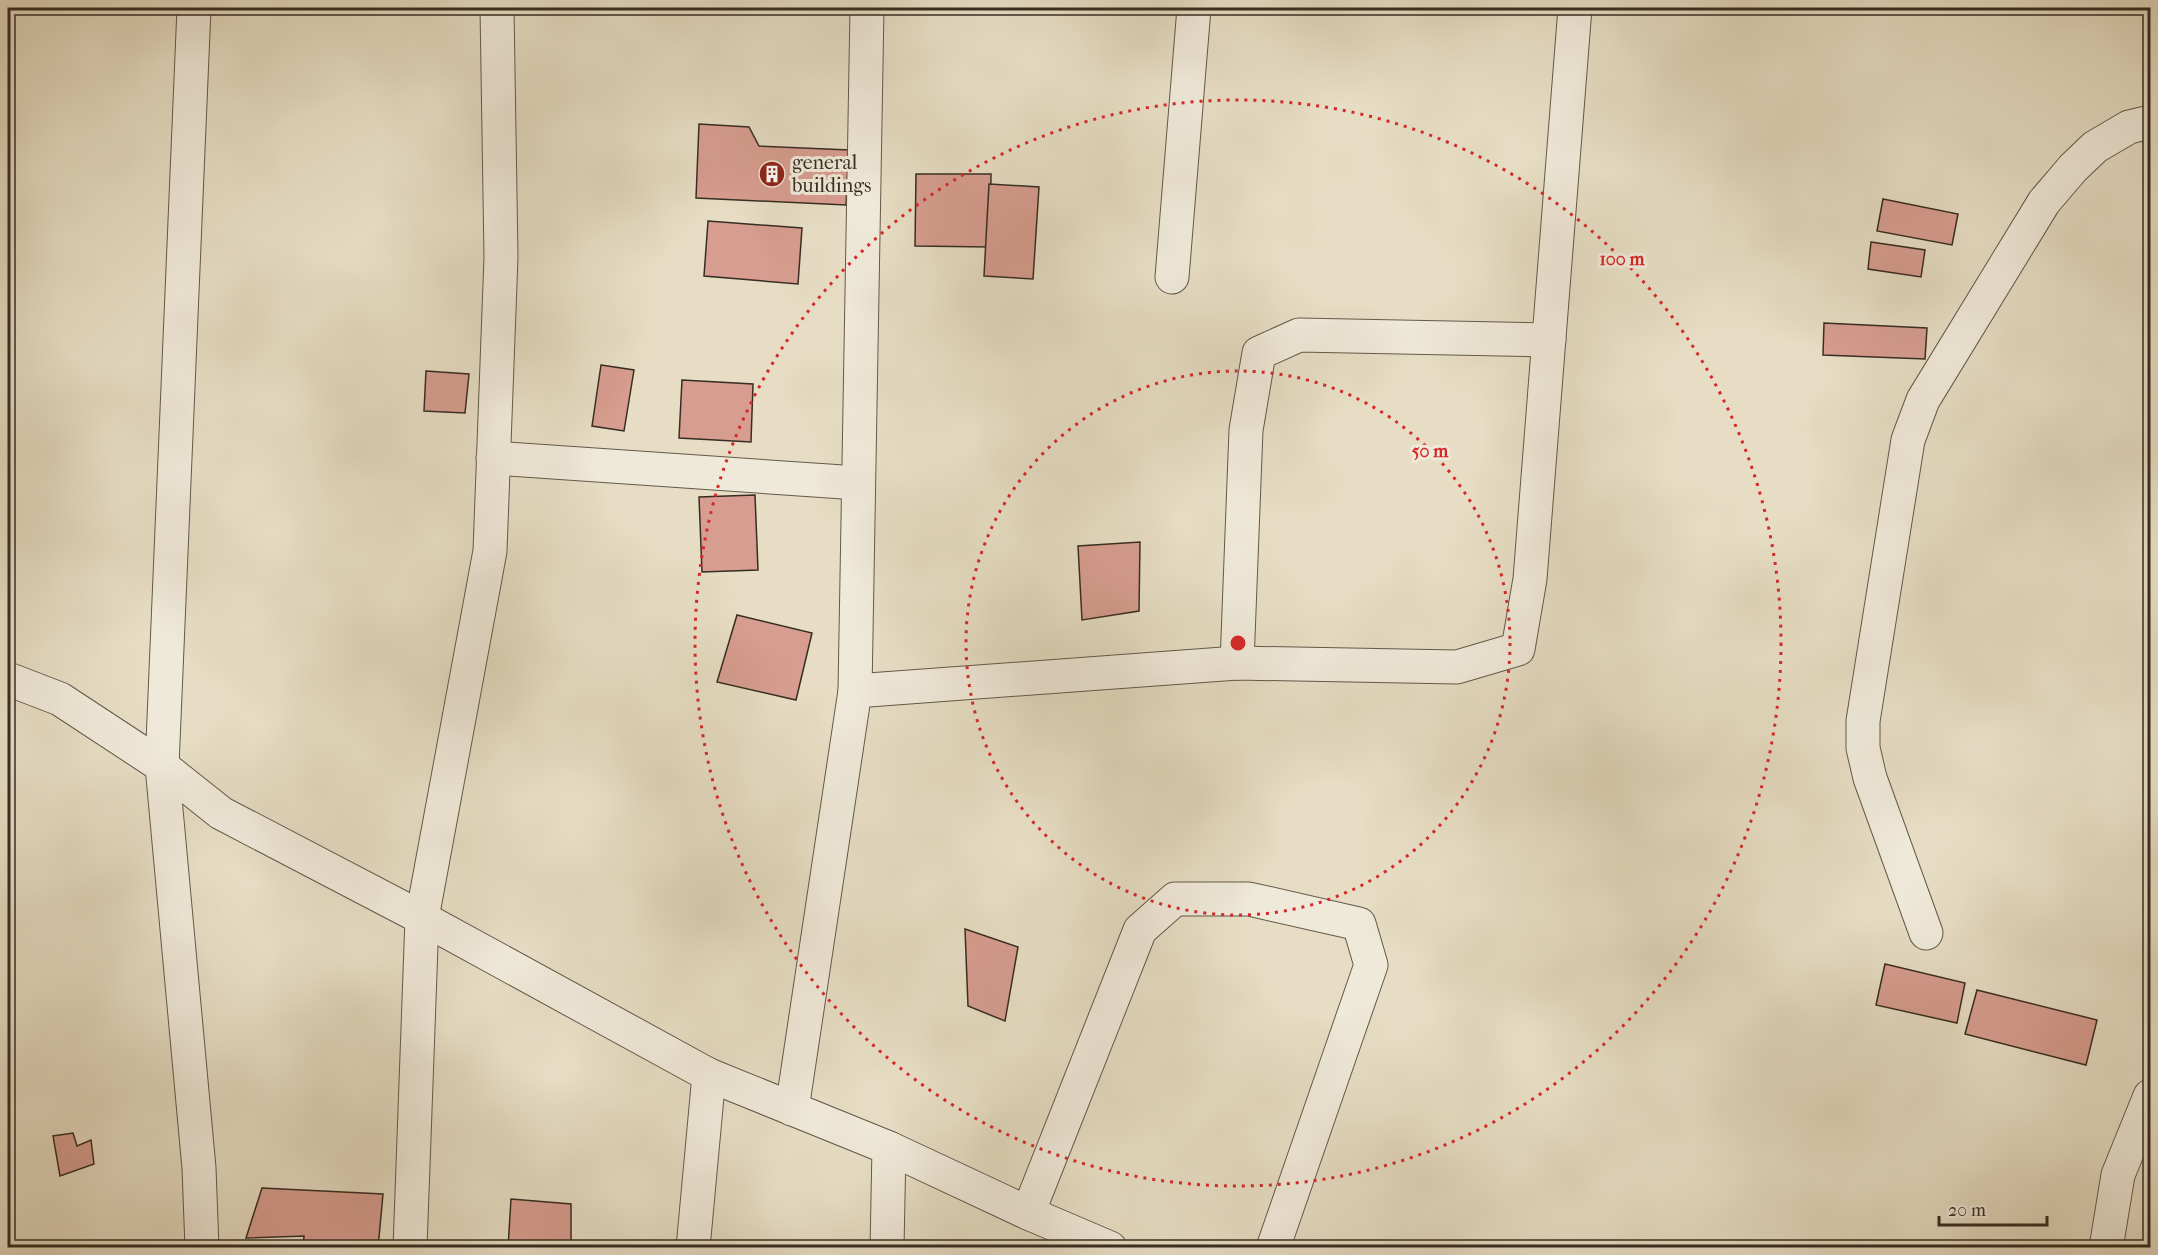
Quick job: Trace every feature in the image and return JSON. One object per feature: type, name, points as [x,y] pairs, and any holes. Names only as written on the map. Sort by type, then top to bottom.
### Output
[{"type":"street","points":[[194,8],[162,766],[199,1168],[202,1248]]},
{"type":"street","points":[[410,1248],[422,918],[490,551],[501,257],[496,8]]},
{"type":"street","points":[[792,1109],[855,691],[867,8]]},
{"type":"street","points":[[1172,277],[1194,8]]},
{"type":"street","points":[[855,691],[1237,663],[1457,667],[1518,649],[1530,579],[1575,8]]},
{"type":"street","points":[[1926,933],[1869,778],[1863,748],[1863,721],[1908,440],[1923,399],[2044,202],[2073,168],[2095,147],[2129,127],[2151,122]]},
{"type":"street","points":[[1237,663],[1246,430],[1258,353],[1299,336],[1549,340]]},
{"type":"street","points":[[493,458],[858,483]]},
{"type":"street","points":[[8,679],[60,699],[162,766],[222,813],[422,918],[709,1075],[889,1148],[1028,1213],[1110,1248]]},
{"type":"street","points":[[1028,1213],[1140,930],[1175,899],[1249,899],[1359,924],[1371,965],[1273,1248]]},
{"type":"street","points":[[693,1248],[709,1075]]},
{"type":"street","points":[[2106,1248],[2118,1175],[2151,1096]]},
{"type":"street","points":[[887,1248],[889,1148]]},
{"type":"building","name":"general buildings","points":[[699,124],[749,127],[759,146],[849,150],[846,205],[696,198]]},
{"type":"building","name":"general buildings","points":[[916,174],[991,174],[990,247],[915,246]]},
{"type":"building","points":[[989,184],[1039,187],[1033,279],[984,276]]},
{"type":"building","points":[[1883,199],[1958,214],[1952,245],[1877,231]]},
{"type":"building","name":"general buildings","points":[[708,221],[802,228],[798,284],[704,276]]},
{"type":"building","points":[[1871,242],[1925,250],[1921,277],[1868,269]]},
{"type":"building","points":[[1824,323],[1927,328],[1925,359],[1823,355]]},
{"type":"building","points":[[601,365],[634,370],[624,431],[592,426]]},
{"type":"building","points":[[426,371],[469,374],[465,413],[424,411]]},
{"type":"building","points":[[682,380],[753,384],[751,442],[679,438]]},
{"type":"building","points":[[755,495],[758,570],[702,572],[699,497]]},
{"type":"building","points":[[1140,542],[1139,611],[1082,620],[1078,546]]},
{"type":"building","points":[[737,615],[812,633],[796,700],[717,682]]},
{"type":"building","points":[[965,929],[1018,947],[1005,1021],[968,1006]]},
{"type":"building","points":[[1885,964],[1965,983],[1957,1023],[1876,1005]]},
{"type":"building","points":[[1977,990],[2097,1020],[2086,1065],[1965,1034]]},
{"type":"building","points":[[73,1133],[77,1146],[91,1140],[94,1164],[60,1176],[53,1136]]},
{"type":"building","points":[[262,1188],[383,1194],[378,1248],[303,1248],[304,1236],[246,1238]]},
{"type":"building","points":[[511,1199],[571,1204],[571,1248],[508,1248]]},
{"type":"place","name":"general buildings","points":[[772,174]]}]
